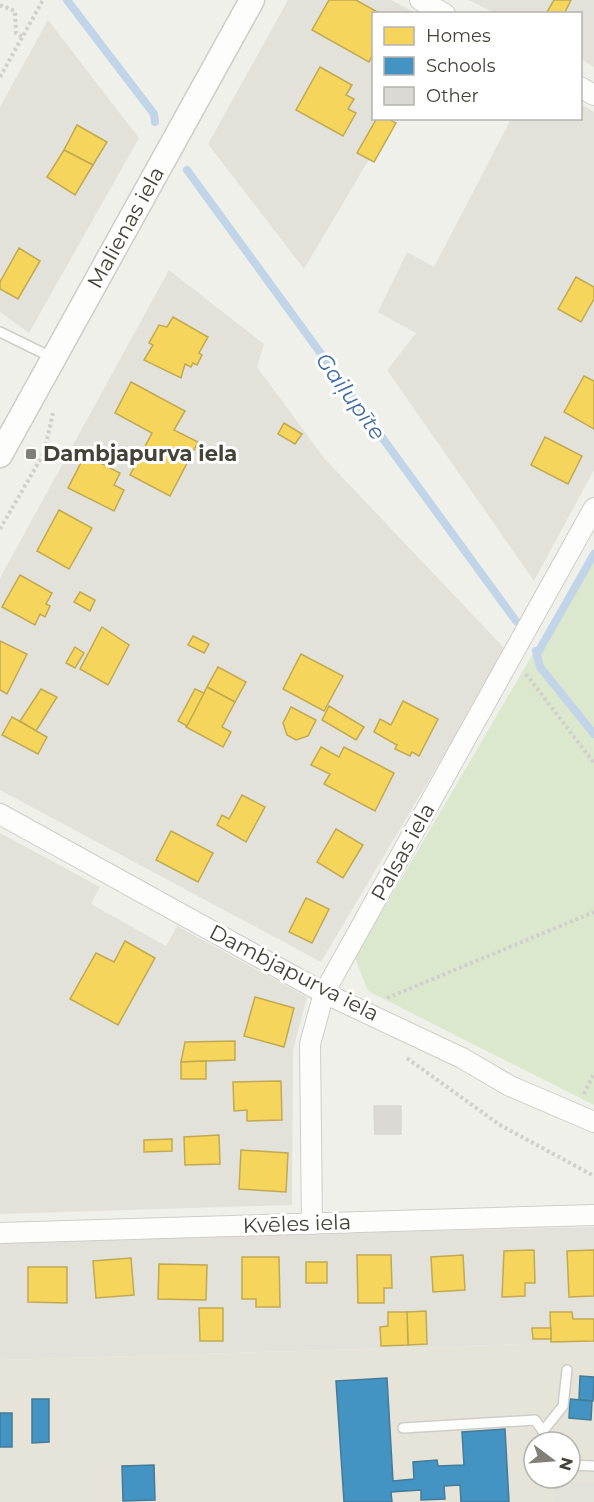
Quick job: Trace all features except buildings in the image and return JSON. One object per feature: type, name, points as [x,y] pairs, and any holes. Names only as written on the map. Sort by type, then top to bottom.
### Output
[{"type":"street","name":"Malienas iela","points":[[0,455],[252,0]]},
{"type":"street","points":[[420,0],[441,12]]},
{"type":"street","name":"Palsas iela","points":[[312,1224],[310,1044],[324,993],[594,508]]},
{"type":"street","name":"Dambjapurva iela","points":[[0,814],[324,993],[462,1058],[510,1086],[594,1122]]},
{"type":"street","name":"Kvēles iela","points":[[0,1233],[594,1215]]},
{"type":"lane","points":[[0,332],[53,358]]},
{"type":"lane","points":[[544,1430],[563,1406],[567,1370]]},
{"type":"lane","points":[[403,1428],[535,1420],[542,1430]]},
{"type":"path","points":[[0,77],[43,0]]},
{"type":"path","points":[[0,5],[15,11],[16,33],[23,37]]},
{"type":"path","points":[[0,529],[44,453],[53,411]]},
{"type":"path","points":[[513,657],[594,763]]},
{"type":"path","points":[[362,1009],[594,912]]},
{"type":"path","points":[[399,1053],[500,1125],[594,1176]]},
{"type":"shaded area","points":[[288,0],[391,0],[414,12],[372,12],[372,120],[392,120],[304,269],[208,144]]},
{"type":"shaded area","points":[[469,0],[594,0],[594,67],[582,60],[582,12],[492,12]]},
{"type":"shaded area","points":[[48,20],[139,138],[29,333],[0,312],[0,107]]},
{"type":"shaded area","points":[[582,105],[594,112],[594,470],[534,581],[387,370],[416,333],[378,312],[407,252],[434,267],[510,120],[582,120]]},
{"type":"shaded area","points":[[169,270],[264,344],[257,367],[324,458],[506,650],[321,962],[0,790],[0,578]]},
{"type":"shaded area","points":[[0,833],[100,887],[91,904],[166,946],[177,926],[307,997],[293,1050],[292,1205],[0,1214]]},
{"type":"shaded area","points":[[594,1227],[594,1342],[0,1360],[0,1244],[41,1240]]},
{"type":"shaded area","points":[[594,1342],[594,1483],[582,1483],[582,1430],[522,1430],[522,1490],[555,1490],[555,1502],[0,1502],[0,1360]]},
{"type":"shaded area","points":[[582,1483],[594,1483],[594,1502],[555,1502],[554,1490],[582,1490]]},
{"type":"green space","points":[[594,549],[594,1105],[368,991],[355,958]]},
{"type":"waterway","name":"Gaiļupīte","points":[[67,0],[154,114],[155,122]]},
{"type":"waterway","name":"Gaiļupīte","points":[[187,170],[516,621]]},
{"type":"waterway","points":[[537,654],[594,554]]},
{"type":"waterway","name":"Gaiļupīte","points":[[536,651],[540,667],[594,734]]},
{"type":"place","name":"Dambjapurva iela","points":[[31,454]]}]
